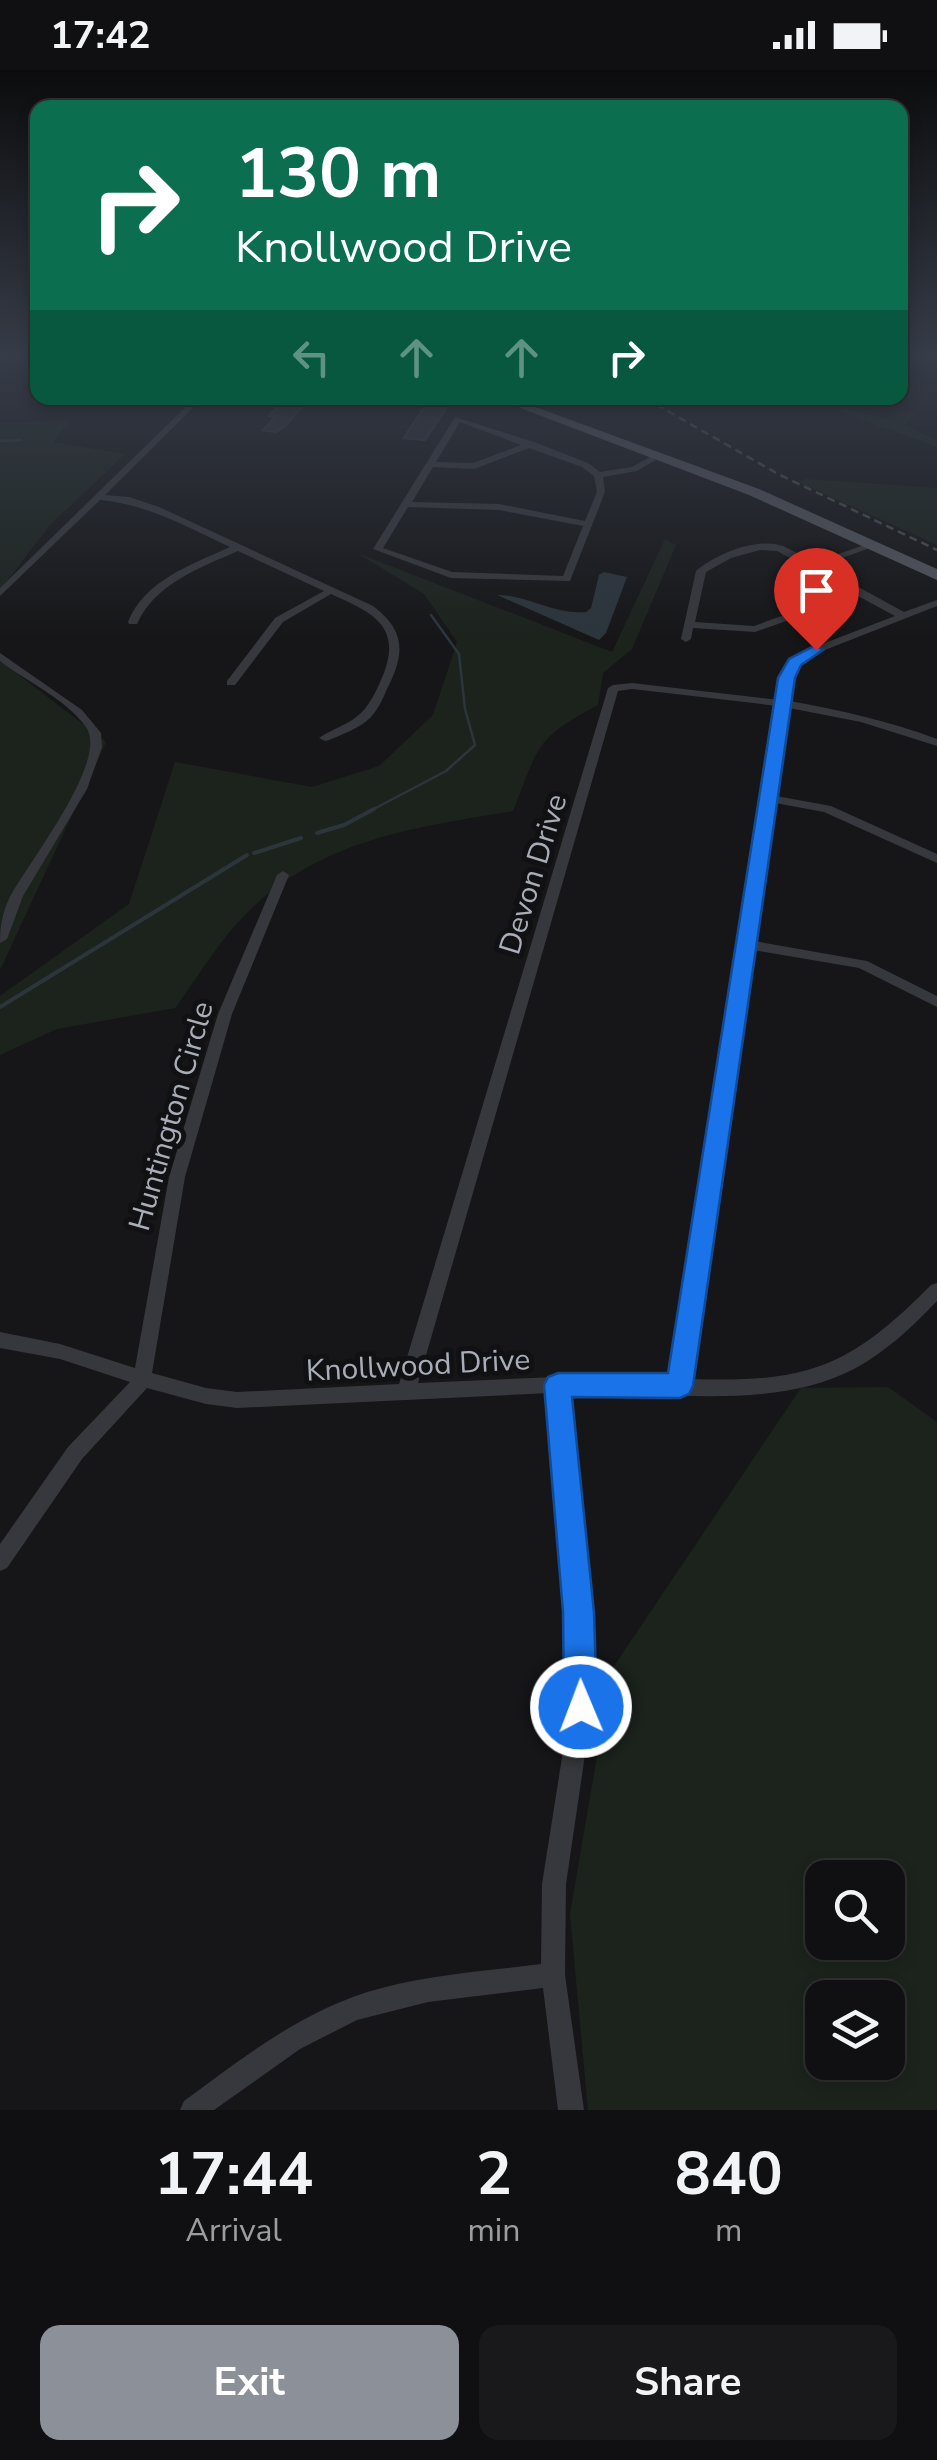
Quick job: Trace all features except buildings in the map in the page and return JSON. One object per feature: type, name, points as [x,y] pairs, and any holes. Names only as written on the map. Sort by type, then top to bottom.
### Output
[{"type":"main road","points":[[644,449],[937,575]]},
{"type":"street","points":[[0,593],[146,449]]},
{"type":"street","points":[[441,449],[378,549],[435,572],[470,578],[568,579],[601,492],[598,475],[585,464],[545,449]]},
{"type":"street","points":[[432,464],[474,466],[518,449]]},
{"type":"street","points":[[598,475],[634,469],[660,455]]},
{"type":"street","points":[[96,498],[147,505],[382,617],[395,635],[397,649],[371,709],[348,728],[325,738]]},
{"type":"street","points":[[404,504],[499,507],[589,524]]},
{"type":"street","points":[[812,566],[872,544]]},
{"type":"street","points":[[686,639],[702,571],[712,564],[773,546],[903,616]]},
{"type":"street","points":[[132,622],[139,608],[176,577],[238,547]]},
{"type":"street","points":[[231,683],[279,620],[330,590]]},
{"type":"street","points":[[689,625],[755,629],[859,592]]},
{"type":"street","points":[[680,1386],[788,671],[800,657],[937,603]]},
{"type":"street","points":[[0,656],[88,722],[99,748],[73,804],[14,902],[0,939]]},
{"type":"street","name":"Devon Drive","points":[[406,1392],[613,688],[632,686],[879,721],[937,742]]},
{"type":"street","points":[[770,798],[827,809],[937,859]]},
{"type":"street","name":"Huntington Circle","points":[[142,1381],[177,1177],[225,1014],[283,874]]},
{"type":"street","points":[[749,945],[862,964],[937,1002]]},
{"type":"street","name":"Knollwood Drive","points":[[0,1340],[52,1348],[142,1381],[211,1398],[237,1400],[558,1385],[754,1386],[799,1381],[834,1371],[881,1344],[937,1290]]},
{"type":"street","points":[[0,1560],[74,1453],[142,1381]]},
{"type":"street","points":[[558,1385],[578,1612],[581,1707],[554,1884],[553,1975],[571,2110]]},
{"type":"street","points":[[193,2110],[258,2062],[320,2024],[356,2008],[425,1992],[553,1975]]},
{"type":"shaded area","points":[[0,449],[97,449],[125,454],[51,524],[0,590]]},
{"type":"shaded area","points":[[806,479],[937,488],[937,545],[798,482]]},
{"type":"shaded area","points":[[665,539],[676,545],[632,649],[603,673],[598,705],[561,727],[541,746],[513,811],[373,840],[308,867],[278,886],[239,921],[175,1008],[57,1029],[0,1055],[0,996],[129,904],[175,762],[312,787],[379,766],[433,715],[457,642],[424,594],[357,553],[612,652]]},
{"type":"shaded area","points":[[604,572],[627,577],[606,633],[599,640],[497,595],[563,611],[586,612],[591,608],[599,575]]},
{"type":"shaded area","points":[[0,656],[10,668],[106,742],[0,970]]},
{"type":"shaded area","points":[[888,1387],[937,1422],[937,2110],[588,2110],[570,1914],[612,1669],[801,1388]]},
{"type":"waterway","points":[[370,811],[446,771],[475,745],[465,709],[459,654],[431,615]]},
{"type":"waterway","points":[[317,833],[344,825],[374,809]]},
{"type":"waterway","points":[[254,853],[301,838]]},
{"type":"waterway","points":[[0,1007],[247,855]]},
{"type":"railway","points":[[735,449],[937,550]]},
{"type":"route","points":[[581,1707],[578,1612],[558,1385],[680,1386],[786,678],[794,662],[816,650]]}]
